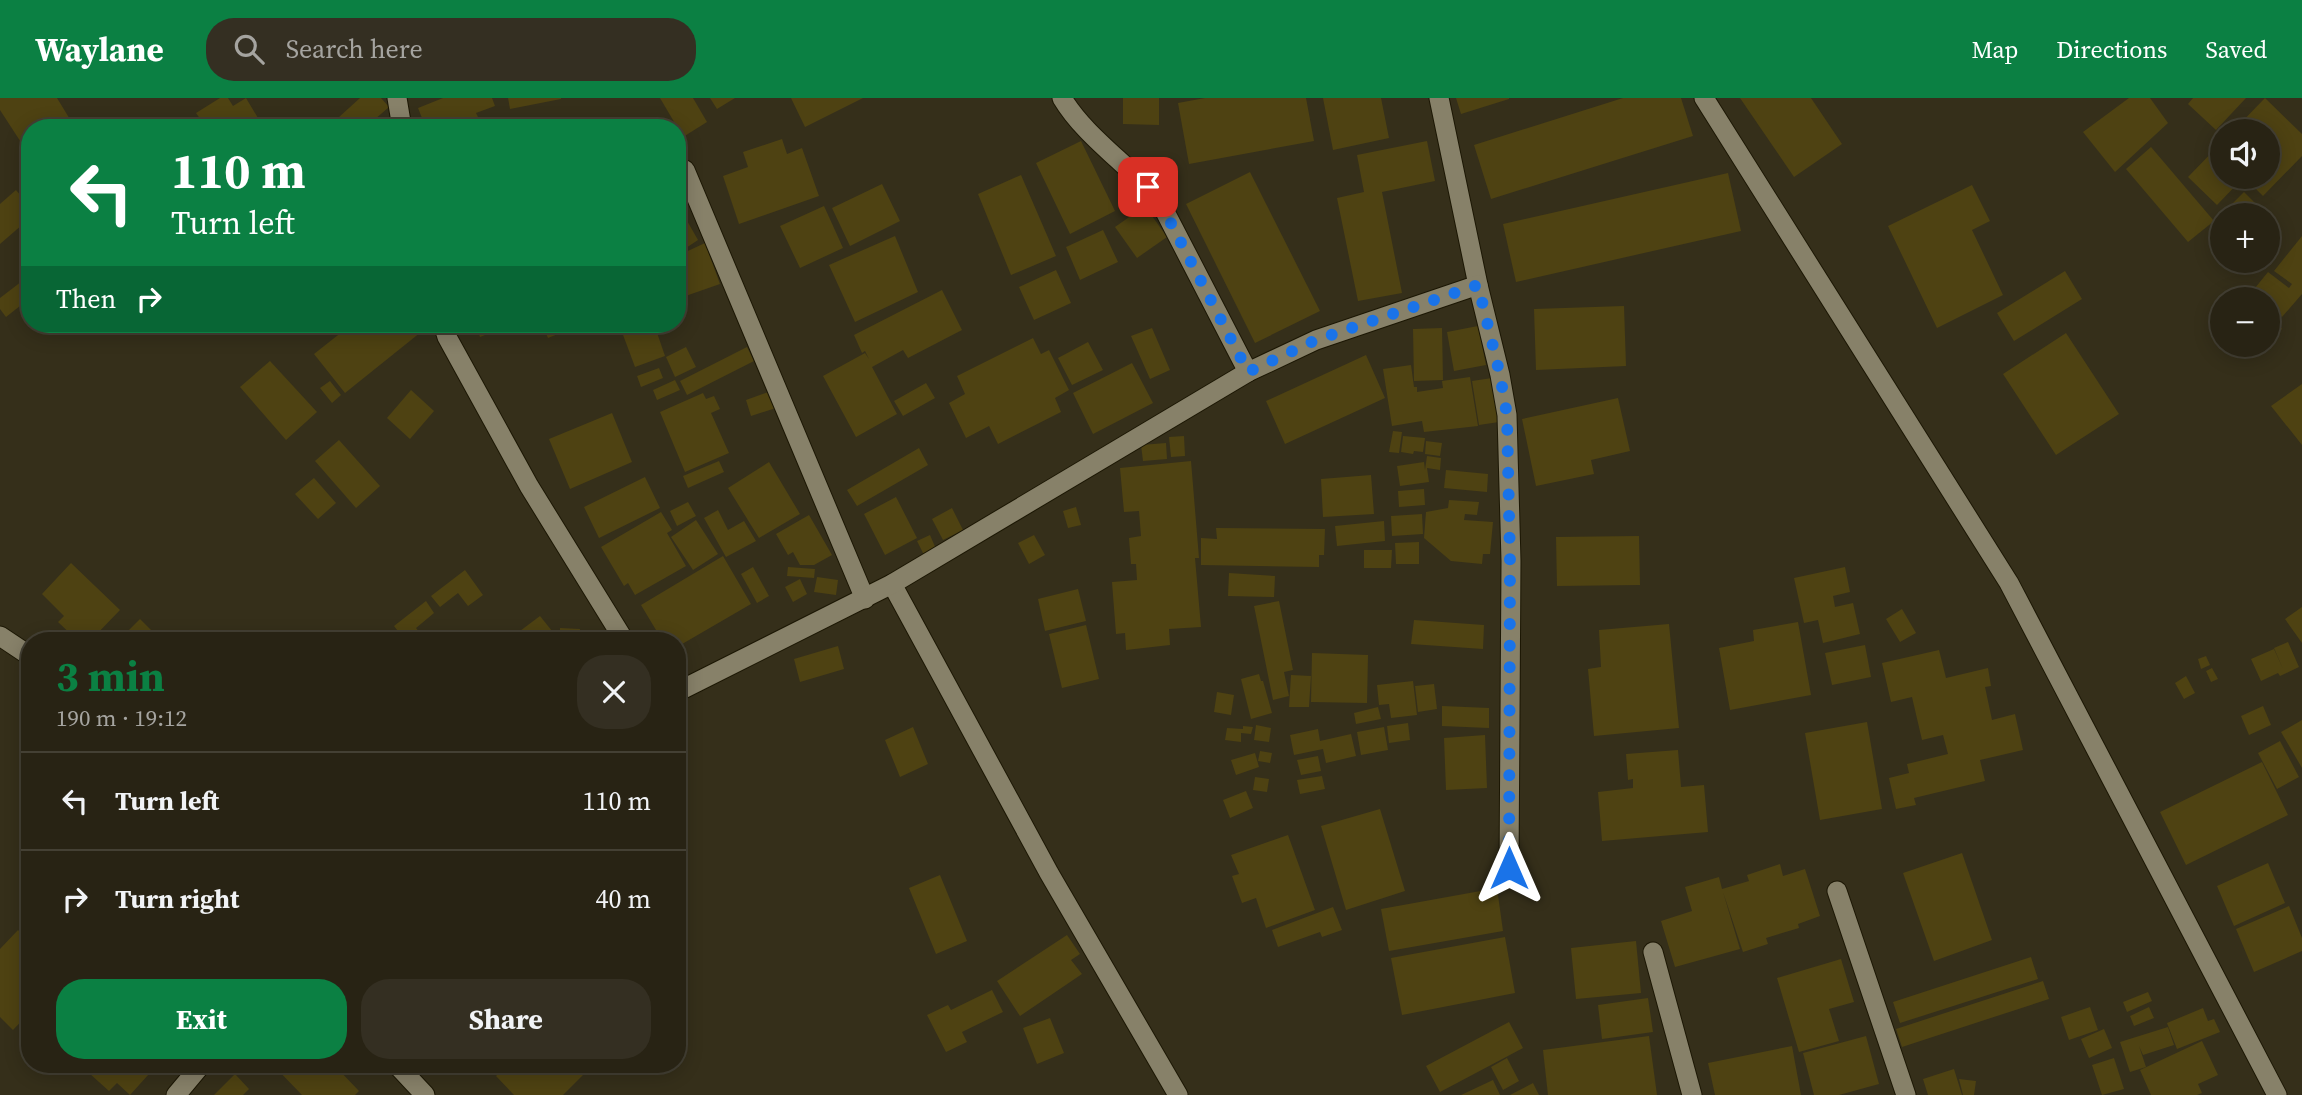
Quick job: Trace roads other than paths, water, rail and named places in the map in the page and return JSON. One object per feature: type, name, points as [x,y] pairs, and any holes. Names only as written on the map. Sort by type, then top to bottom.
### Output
[{"type":"street","points":[[397,98],[400,119]]},
{"type":"street","points":[[1062,98],[1075,117],[1148,187],[1160,202],[1248,372]]},
{"type":"street","points":[[1438,98],[1507,415],[1510,561],[1509,868]]},
{"type":"street","points":[[1704,98],[2009,583],[2277,1095]]},
{"type":"street","points":[[686,172],[865,598]]},
{"type":"street","points":[[686,688],[892,584],[1248,372],[1316,340],[1478,285]]},
{"type":"street","points":[[446,333],[529,486],[619,632]]},
{"type":"street","points":[[892,584],[1049,873],[1178,1095]]},
{"type":"street","points":[[0,636],[21,650]]},
{"type":"street","points":[[1837,891],[1906,1095]]},
{"type":"street","points":[[1653,953],[1692,1095]]},
{"type":"street","points":[[176,1095],[194,1073]]},
{"type":"street","points":[[404,1073],[425,1095]]}]
